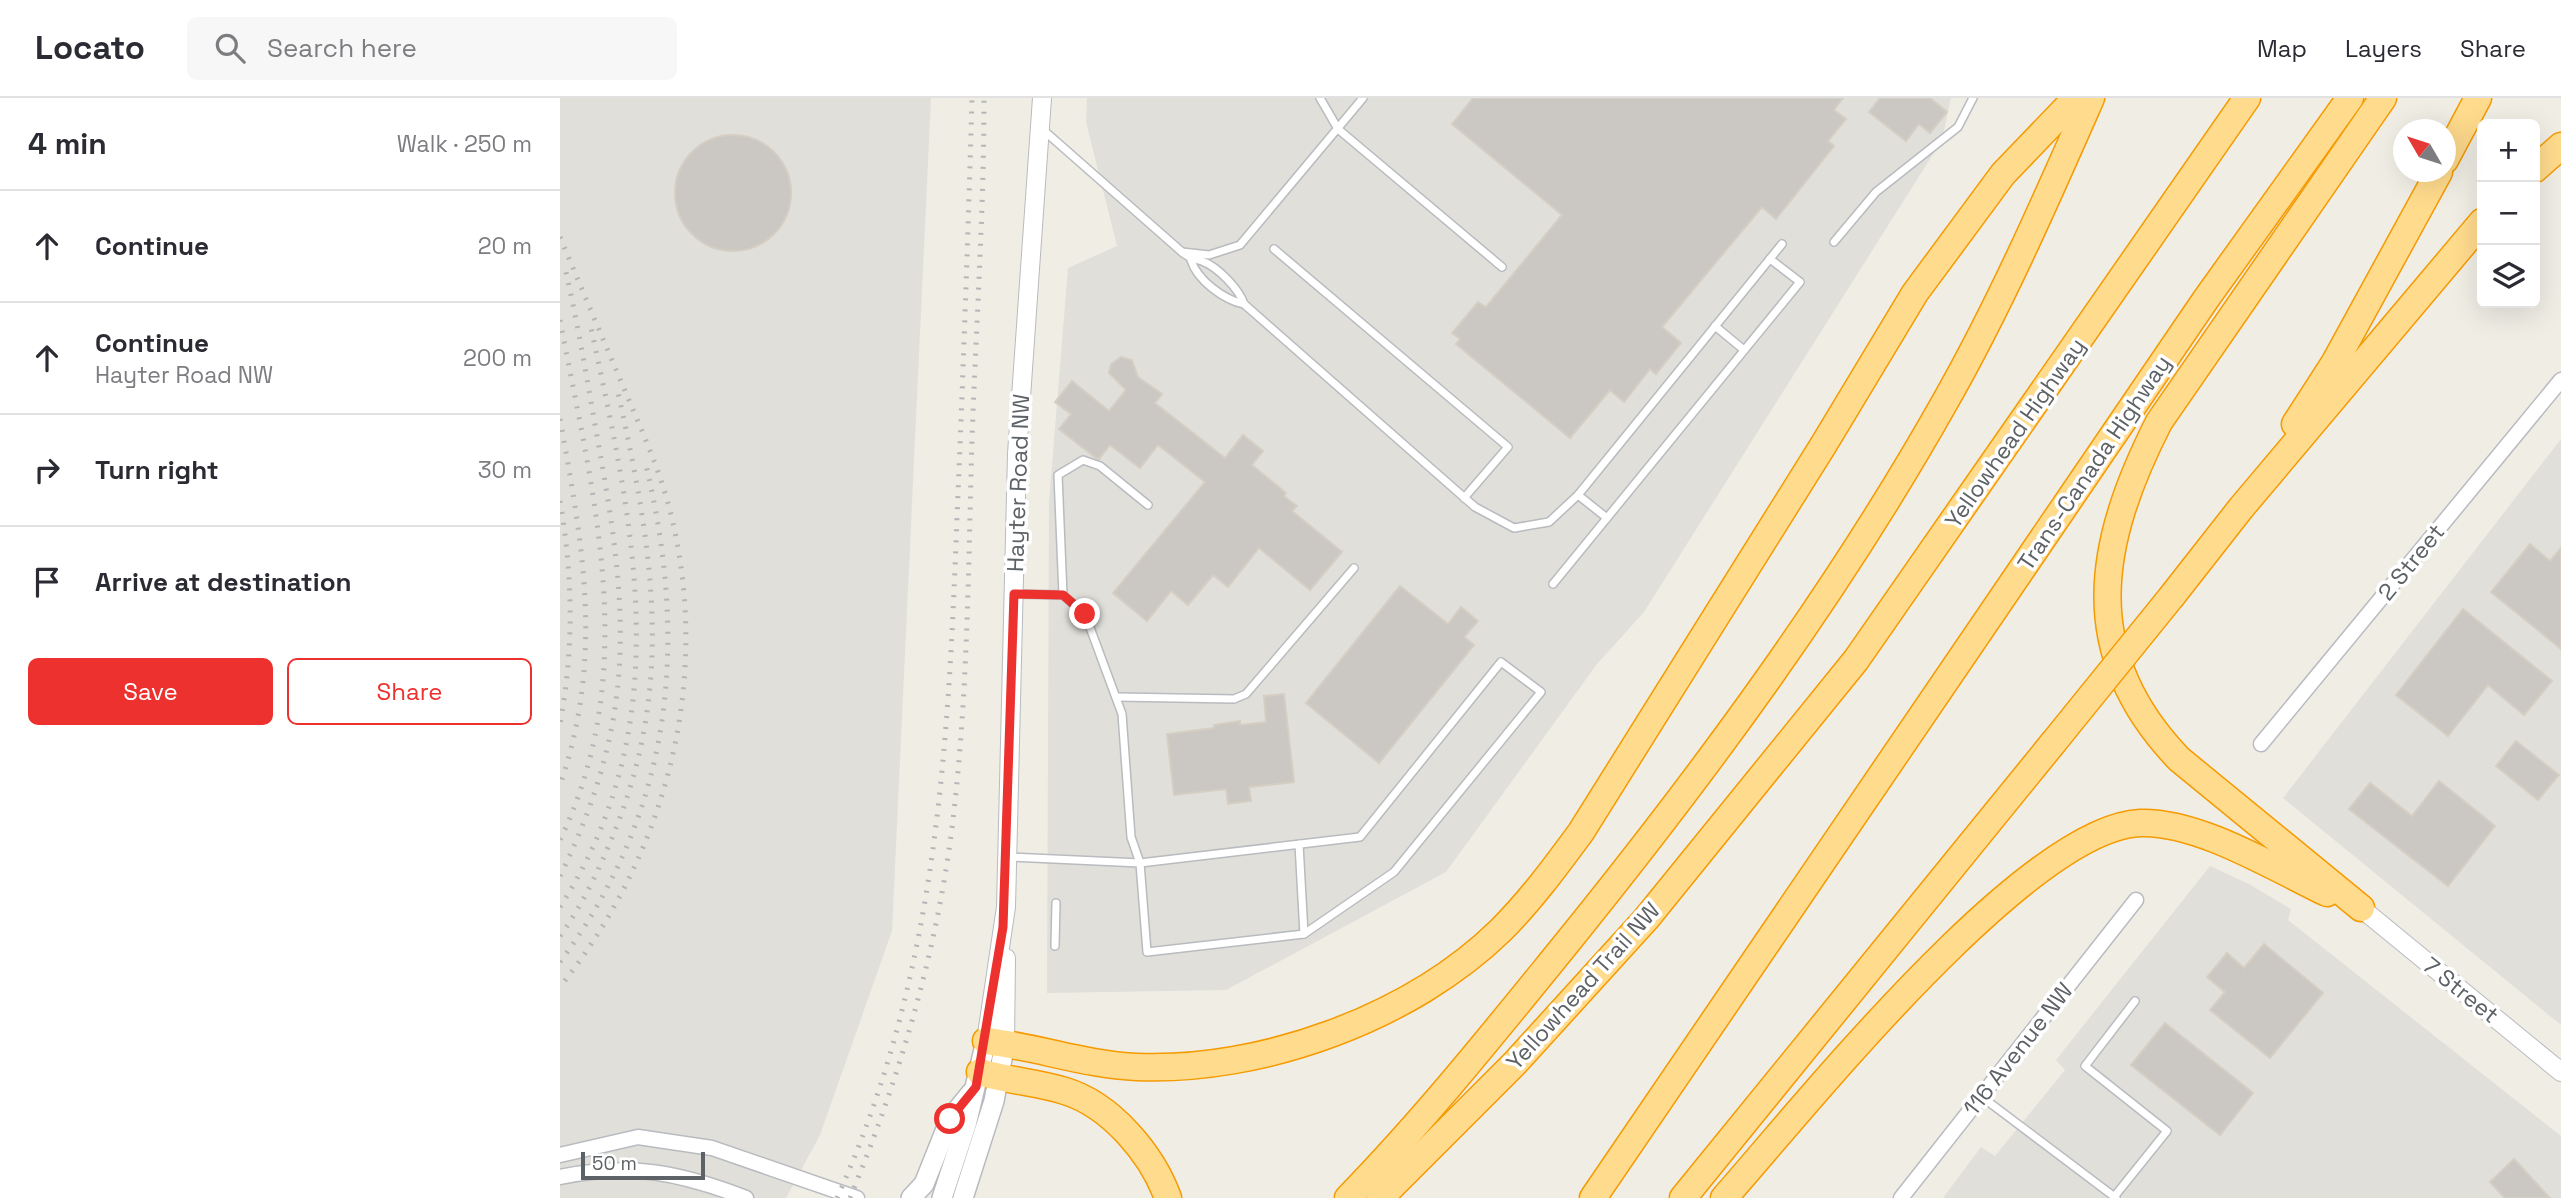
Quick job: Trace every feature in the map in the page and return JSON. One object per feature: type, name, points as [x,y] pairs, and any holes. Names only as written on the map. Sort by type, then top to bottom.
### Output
[{"type":"highway","points":[[996,1042],[1136,1067],[1228,1062],[1306,1042],[1399,1004],[1445,976],[1500,931],[1541,886],[1581,832],[1948,245],[2003,174],[2076,98]]},
{"type":"highway","points":[[1348,1198],[1499,1027],[1624,872],[1703,768],[1804,625],[1876,516],[1948,398],[2003,290],[2091,98]]},
{"type":"highway","name":"Yellowhead Highway","points":[[1772,762],[1856,660],[2247,98]]},
{"type":"highway","name":"Trans-Canada Highway","points":[[1593,1198],[2206,299],[2350,98]]},
{"type":"highway","points":[[2361,908],[2179,759],[2156,735],[2138,710],[2125,681],[2113,641],[2107,580],[2117,518],[2159,422],[2383,98]]},
{"type":"highway","points":[[2456,139],[2478,98]]},
{"type":"highway","points":[[2540,165],[2561,146]]},
{"type":"highway","points":[[2241,508],[2335,362],[2434,182]]},
{"type":"highway","points":[[1683,1198],[2241,508],[2477,228]]},
{"type":"highway","name":"Yellowhead Trail NW","points":[[1380,1198],[1564,1011],[1646,919],[1772,762]]},
{"type":"highway","points":[[1724,1198],[1872,1031],[1988,912],[2057,858],[2114,827],[2141,823],[2207,837],[2361,908]]},
{"type":"highway","points":[[985,1079],[1069,1092],[1102,1109],[1150,1160],[1168,1198]]},
{"type":"main road","points":[[942,1198],[996,1042]]},
{"type":"main road","points":[[911,1198],[924,1184],[950,1119],[985,1079]]},
{"type":"main road","points":[[963,1198],[985,1079]]},
{"type":"street","name":"Hayter Road NW","points":[[996,1042],[1008,985],[1003,927],[1017,454],[1042,98]]},
{"type":"street","name":"2 Street","points":[[2261,744],[2561,380]]},
{"type":"street","name":"116 Avenue NW","points":[[1901,1198],[2136,900]]},
{"type":"street","name":"7 Street","points":[[2361,908],[2561,1072]]},
{"type":"street","points":[[560,1155],[638,1137],[662,1140],[712,1148],[857,1198]]},
{"type":"street","points":[[560,1177],[635,1168],[705,1182],[746,1198]]},
{"type":"lane","points":[[1320,98],[1338,129],[1502,267]]},
{"type":"lane","points":[[1182,253],[1209,255],[1240,245],[1363,98]]},
{"type":"lane","points":[[1834,242],[1876,192],[1958,127],[1973,98]]},
{"type":"lane","points":[[1041,127],[1191,260],[1195,271],[1231,301],[1244,304]]},
{"type":"lane","points":[[1191,260],[1203,261],[1239,291],[1244,304],[1464,498],[1475,507],[1514,527],[1549,522],[1578,495],[1782,244]]},
{"type":"lane","points":[[1274,249],[1508,447],[1464,498]]},
{"type":"lane","points":[[1553,584],[1800,282],[1770,259]]},
{"type":"lane","points":[[1715,326],[1744,350]]},
{"type":"lane","points":[[1063,595],[1058,475],[1083,460],[1100,466],[1148,505]]},
{"type":"lane","points":[[1578,495],[1607,518]]},
{"type":"lane","points":[[1117,696],[1234,699],[1246,694],[1354,568]]},
{"type":"lane","points":[[1006,856],[1140,863],[1360,837],[1501,662],[1541,692],[1394,872],[1304,934],[1147,952],[1140,863],[1131,837],[1122,714],[1117,696],[1085,614],[1063,595],[1014,594]]},
{"type":"lane","points":[[1299,844],[1304,934]]},
{"type":"lane","points":[[1055,946],[1056,903]]},
{"type":"lane","points":[[1981,1096],[2115,1198],[2167,1131],[2085,1066],[2135,1000]]},
{"type":"shaded area","points":[[560,98],[931,98],[892,931],[820,1135],[786,1198],[560,1198]]},
{"type":"shaded area","points":[[1087,98],[1951,98],[1942,140],[1644,612],[1597,664],[1446,872],[1226,990],[1047,993],[1049,502],[1068,268],[1117,246],[1086,122]]},
{"type":"shaded area","points":[[2561,439],[2561,1025],[2283,798]]},
{"type":"shaded area","points":[[2210,866],[2249,884],[2291,909],[2288,920],[2561,1136],[2561,1198],[1943,1198],[1981,1147],[1995,1156],[2065,1070],[2056,1060]]},
{"type":"building","points":[[1473,98],[1843,98],[1834,110],[1846,119],[1828,141],[1834,146],[1776,219],[1762,207],[1662,327],[1681,343],[1656,374],[1650,369],[1624,402],[1610,390],[1570,438],[1456,344],[1460,339],[1452,333],[1478,302],[1486,307],[1562,215],[1452,124]]},
{"type":"building","points":[[1880,98],[1930,98],[1947,112],[1930,133],[1919,124],[1906,141],[1869,112]]},
{"type":"building","points":[[733,135],[755,139],[774,152],[787,171],[791,193],[787,215],[774,234],[755,247],[733,251],[711,247],[692,234],[679,215],[675,193],[679,171],[692,152],[711,139]]},
{"type":"building","points":[[1121,357],[1132,360],[1138,377],[1162,394],[1155,403],[1225,458],[1243,435],[1263,451],[1252,465],[1286,493],[1284,496],[1297,506],[1292,511],[1342,552],[1310,590],[1259,548],[1228,587],[1213,575],[1188,605],[1171,591],[1147,621],[1113,593],[1205,482],[1158,445],[1140,468],[1110,445],[1099,459],[1096,458],[1059,429],[1071,414],[1055,402],[1072,381],[1109,411],[1126,390],[1109,373],[1111,364]]},
{"type":"building","points":[[2530,544],[2550,561],[2561,548],[2561,649],[2491,592]]},
{"type":"building","points":[[1400,586],[1448,624],[1461,607],[1478,621],[1464,637],[1474,645],[1379,763],[1306,703]]},
{"type":"building","points":[[2463,609],[2552,681],[2524,715],[2488,685],[2448,736],[2396,695]]},
{"type":"building","points":[[1284,694],[1294,782],[1249,787],[1251,801],[1228,804],[1226,789],[1174,795],[1167,734],[1214,728],[1214,725],[1240,721],[1240,725],[1266,722],[1264,696]]},
{"type":"building","points":[[2516,741],[2559,775],[2538,800],[2496,766]]},
{"type":"building","points":[[2439,781],[2495,826],[2448,886],[2349,809],[2370,783],[2412,816]]},
{"type":"building","points":[[2264,944],[2323,993],[2270,1058],[2210,1010],[2225,992],[2207,977],[2227,953],[2244,968]]},
{"type":"building","points":[[2165,1023],[2253,1093],[2220,1135],[2131,1065]]},
{"type":"building","points":[[2514,1159],[2550,1198],[2505,1198],[2490,1182]]},
{"type":"railway","points":[[837,1198],[870,1115],[896,1032],[916,949],[931,864],[941,779],[953,606],[972,98]]},
{"type":"railway","points":[[850,1198],[883,1112],[911,1023],[934,934],[950,843],[966,642],[984,98]]},
{"type":"railway","points":[[560,237],[646,440],[663,487],[681,567],[686,631],[683,695],[672,757],[654,818],[629,877],[598,934],[560,987]]},
{"type":"railway","points":[[560,876],[586,818],[603,763],[615,711],[620,659],[620,608],[608,497],[565,268]]},
{"type":"railway","points":[[560,320],[596,517],[603,582],[605,647],[599,712],[585,776],[560,840]]},
{"type":"railway","points":[[560,907],[597,837],[621,767],[633,695],[636,623],[631,550],[621,477],[591,328]]},
{"type":"railway","points":[[560,936],[577,910],[604,856],[635,772],[646,717],[652,663],[652,609],[647,555],[640,500],[617,388]]},
{"type":"railway","points":[[560,419],[576,512],[585,602],[582,692],[574,738],[560,785]]},
{"type":"railway","points":[[560,962],[598,904],[628,845],[649,784],[662,722],[667,659],[666,594],[659,528],[645,461]]},
{"type":"railway","points":[[560,501],[570,612],[568,668],[560,724]]},
{"type":"route","points":[[950,1119],[976,1087],[980,1072],[1006,907],[1014,594],[1063,595],[1085,614]]}]
